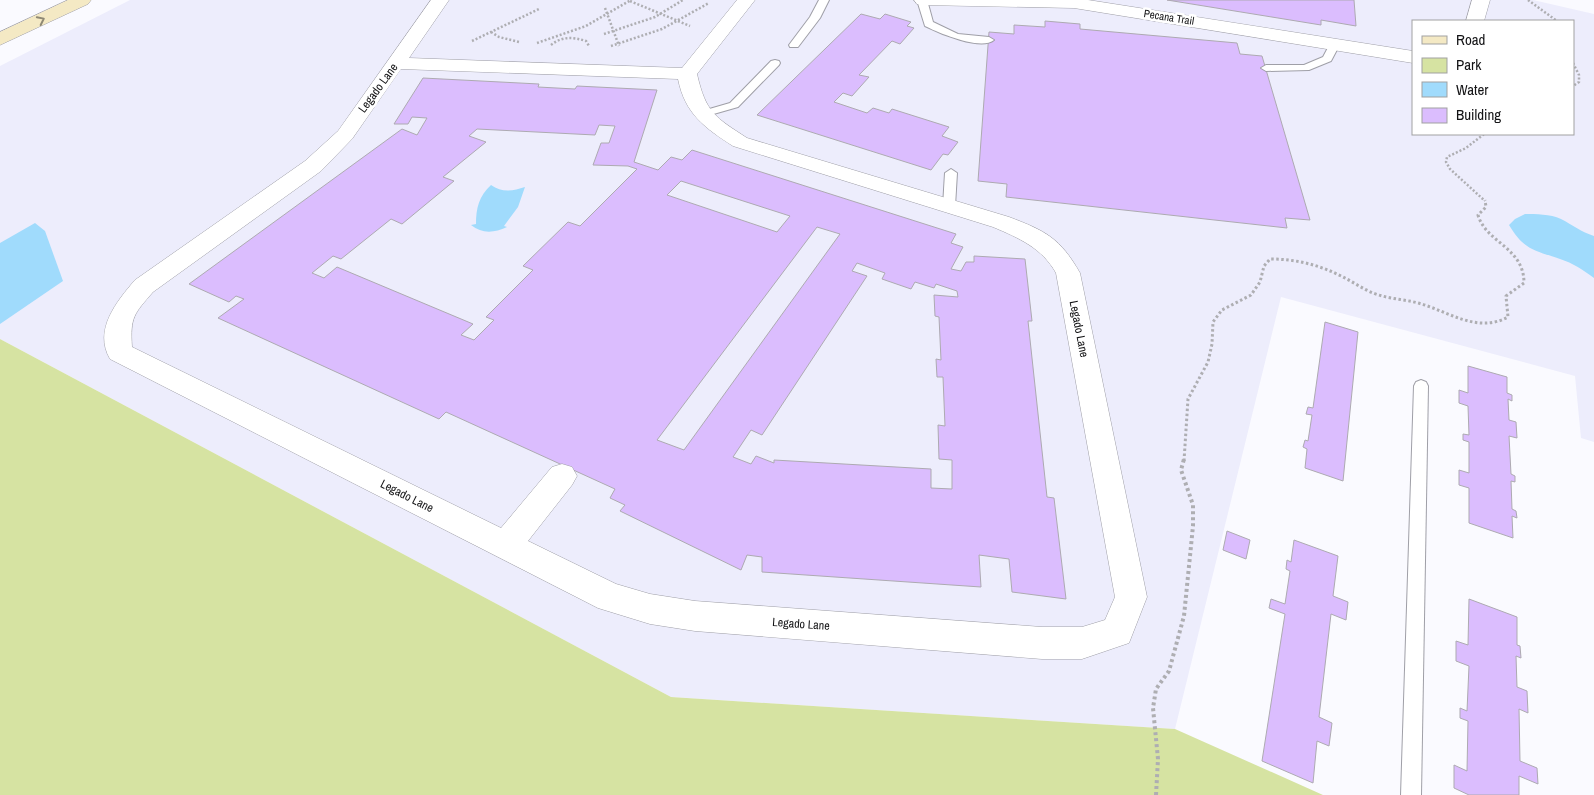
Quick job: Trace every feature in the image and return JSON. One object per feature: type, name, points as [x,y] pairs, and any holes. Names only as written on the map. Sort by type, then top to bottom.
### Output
[{"type":"main road","points":[[0,39],[82,0]]},
{"type":"street","name":"Legado Lane","points":[[440,0],[345,135],[313,166],[144,286],[126,308],[118,326],[119,352],[610,597],[650,609],[695,616],[1042,643],[1082,643],[1118,632],[1131,597],[1068,273],[1058,256],[1042,242],[1002,222],[740,142],[719,129],[703,114],[693,100],[687,74]]},
{"type":"street","points":[[397,63],[687,74],[746,0]]},
{"type":"street","name":"Pecana Trail","points":[[922,0],[1074,3],[1412,57]]},
{"type":"street","points":[[1475,20],[1481,0]]},
{"type":"street","points":[[506,545],[562,476]]},
{"type":"lane","points":[[794,45],[815,18],[824,0]]},
{"type":"lane","points":[[922,0],[928,24],[956,37],[989,40]]},
{"type":"lane","points":[[1266,68],[1306,68],[1327,59],[1335,44]]},
{"type":"lane","points":[[703,114],[734,105],[775,63]]},
{"type":"lane","points":[[949,206],[951,173]]},
{"type":"lane","points":[[1411,795],[1421,386]]},
{"type":"path","points":[[540,46],[532,44],[578,30],[608,15],[630,0],[690,26]]},
{"type":"path","points":[[604,34],[661,14],[683,0]]},
{"type":"path","points":[[1528,0],[1556,20]]},
{"type":"path","points":[[606,47],[655,34],[710,3]]},
{"type":"path","points":[[605,8],[620,50]]},
{"type":"path","points":[[465,45],[539,9]]},
{"type":"path","points":[[491,32],[500,37],[526,44]]},
{"type":"path","points":[[549,47],[555,41],[578,38],[586,41],[589,49]]},
{"type":"path","points":[[1574,65],[1579,74],[1580,82],[1574,85]]},
{"type":"path","points":[[1156,795],[1158,760],[1153,708],[1156,689],[1169,671],[1184,616],[1193,526],[1193,505],[1181,470],[1185,456],[1188,399],[1208,362],[1212,344],[1213,322],[1222,310],[1251,296],[1260,282],[1264,266],[1270,259],[1286,258],[1306,262],[1339,274],[1373,293],[1419,303],[1454,318],[1478,323],[1502,322],[1508,316],[1506,296],[1524,282],[1526,274],[1519,260],[1478,219],[1478,215],[1486,207],[1485,200],[1450,169],[1446,162],[1447,157],[1466,148],[1483,135]]},
{"type":"shaded area","points":[[130,0],[1533,0],[1594,14],[1594,442],[1581,438],[1575,376],[1281,297],[1175,729],[671,697],[0,339],[0,66]]},
{"type":"green space","points":[[0,339],[671,697],[1175,729],[1323,795],[0,795]]},
{"type":"water","points":[[491,185],[495,188],[508,190],[525,187],[518,207],[504,226],[507,227],[493,231],[479,230],[471,225],[476,224],[479,203]]},
{"type":"water","points":[[1525,214],[1557,217],[1594,236],[1594,278],[1569,263],[1530,248],[1520,240],[1509,225],[1515,219]]},
{"type":"water","points":[[35,223],[45,231],[63,281],[0,324],[0,243]]},
{"type":"building","points":[[1167,0],[1354,0],[1356,26],[1321,20],[1321,25]]},
{"type":"building","points":[[861,14],[880,19],[885,14],[911,22],[907,26],[914,28],[900,44],[892,41],[859,75],[869,77],[852,96],[843,93],[834,102],[867,113],[873,108],[889,113],[892,109],[949,127],[942,136],[958,142],[948,155],[943,154],[931,170],[757,115]]},
{"type":"building","points":[[1045,21],[1080,24],[1080,29],[1237,43],[1240,54],[1262,56],[1310,220],[1285,218],[1287,228],[1006,197],[1007,184],[978,181],[989,32],[1014,34],[1014,25],[1045,27]]},
{"type":"building","points":[[423,78],[539,84],[538,87],[575,89],[577,86],[657,90],[634,162],[658,170],[671,157],[682,160],[692,150],[956,234],[951,243],[963,247],[951,269],[961,271],[966,262],[974,262],[974,256],[1025,259],[1032,321],[1028,321],[1047,497],[1054,498],[1066,599],[1012,592],[1009,559],[979,555],[981,587],[762,572],[762,557],[747,555],[741,570],[620,511],[625,505],[610,498],[615,489],[446,412],[439,419],[218,318],[244,299],[236,296],[229,302],[189,284],[402,129],[417,135],[427,118],[412,117],[408,124],[394,124]],"holes":[[[599,125],[615,126],[609,143],[601,143],[593,165],[628,166],[637,169],[580,226],[568,222],[523,266],[533,270],[486,317],[494,320],[474,340],[461,335],[473,324],[337,267],[324,278],[312,273],[333,256],[341,259],[391,219],[402,224],[454,181],[443,177],[486,142],[469,136],[477,129],[595,135]],[[681,181],[790,216],[777,232],[667,195]],[[817,227],[840,234],[684,450],[657,440]],[[857,263],[885,273],[882,279],[911,289],[915,282],[934,288],[936,284],[957,291],[958,297],[934,295],[935,316],[939,317],[941,360],[936,359],[937,377],[943,377],[945,426],[938,425],[939,459],[952,460],[952,489],[931,488],[931,469],[774,460],[774,463],[756,456],[751,464],[733,457],[751,430],[762,435],[867,276],[852,271]]]},
{"type":"building","points":[[1325,322],[1358,332],[1343,481],[1305,468],[1307,449],[1303,447],[1305,440],[1308,441],[1312,415],[1306,414],[1308,407],[1313,408]]},
{"type":"building","points":[[1468,366],[1507,377],[1507,393],[1512,395],[1512,401],[1508,399],[1509,420],[1516,422],[1517,438],[1509,436],[1511,474],[1515,476],[1515,482],[1511,481],[1512,509],[1516,511],[1517,518],[1512,516],[1513,538],[1469,523],[1469,488],[1459,485],[1459,470],[1469,473],[1469,442],[1463,440],[1463,434],[1469,435],[1468,406],[1459,403],[1459,390],[1468,393]]},
{"type":"building","points":[[1227,531],[1250,540],[1246,559],[1223,550]]},
{"type":"building","points":[[1294,540],[1338,556],[1333,596],[1348,602],[1346,620],[1331,614],[1319,717],[1332,723],[1329,746],[1317,741],[1313,783],[1262,761],[1285,614],[1269,608],[1271,599],[1285,604],[1290,571],[1286,569],[1287,560],[1291,562]]},
{"type":"building","points":[[1469,599],[1517,617],[1517,645],[1520,646],[1521,658],[1516,656],[1517,687],[1527,691],[1528,713],[1519,709],[1520,761],[1537,768],[1538,784],[1519,776],[1519,795],[1469,795],[1454,788],[1454,765],[1467,771],[1468,721],[1460,718],[1460,708],[1467,711],[1469,666],[1456,661],[1456,641],[1468,645]]}]
